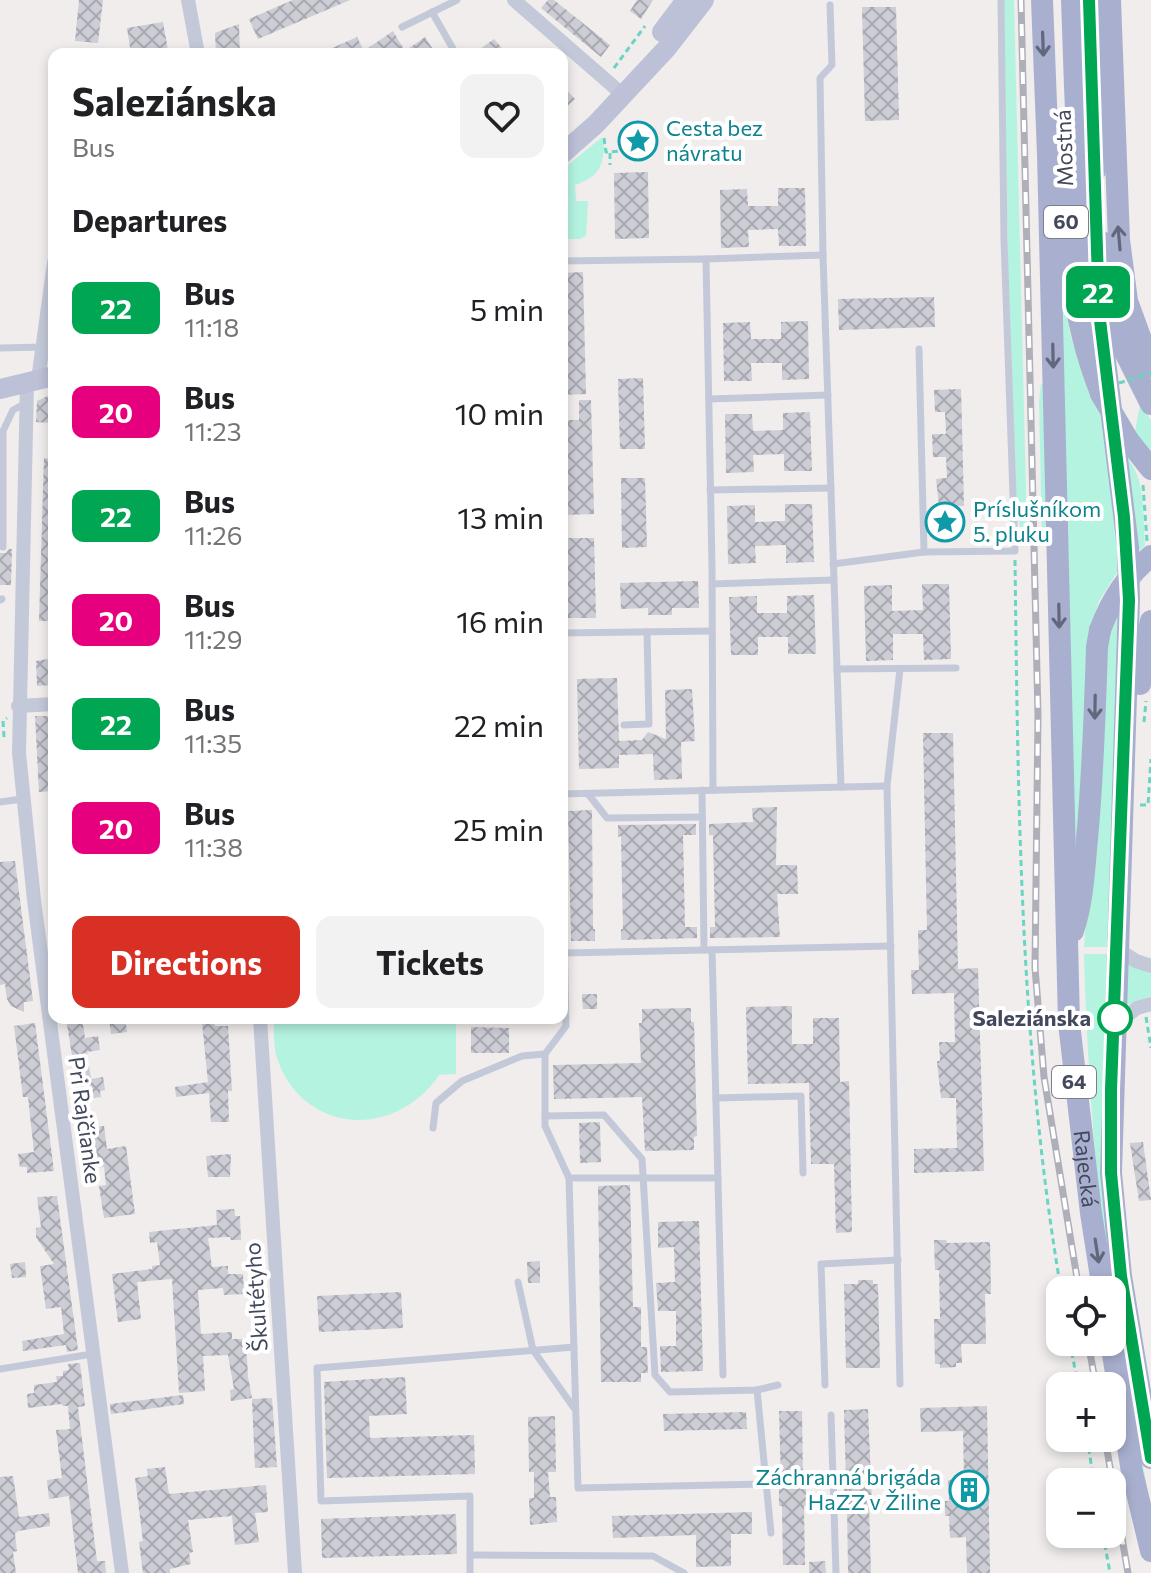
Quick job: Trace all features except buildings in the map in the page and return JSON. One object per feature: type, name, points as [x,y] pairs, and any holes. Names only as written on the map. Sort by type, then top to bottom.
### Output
[{"type":"main road","points":[[1042,0],[1049,222]]},
{"type":"main road","name":"Mostná","points":[[1060,0],[1066,225],[1075,310],[1083,345],[1110,388],[1128,440],[1151,469]]},
{"type":"main road","points":[[1072,0],[1075,114],[1091,278],[1099,312]]},
{"type":"main road","points":[[1089,0],[1099,312]]},
{"type":"main road","name":"60","points":[[1110,0],[1119,240],[1127,301],[1151,370]]},
{"type":"main road","points":[[1044,89],[1064,156],[1049,222]]},
{"type":"main road","points":[[1097,213],[1113,317],[1125,352],[1151,404]]},
{"type":"main road","name":"Rajecká","points":[[1049,222],[1052,544],[1069,1023],[1101,1276]]},
{"type":"main road","name":"Rajecká","points":[[1099,312],[1128,547],[1129,600],[1111,1173],[1121,1276],[1151,1458]]},
{"type":"main road","points":[[1067,951],[1081,909],[1094,755],[1100,630],[1122,585],[1135,568],[1151,556]]},
{"type":"main road","points":[[1127,706],[1140,683],[1151,621]]},
{"type":"main road","points":[[1113,1356],[1132,1472],[1151,1551]]},
{"type":"street","points":[[188,0],[197,48]]},
{"type":"street","points":[[514,0],[622,94]]},
{"type":"street","points":[[622,94],[655,40],[686,0]]},
{"type":"street","points":[[568,149],[596,124],[666,49],[704,0]]},
{"type":"street","name":"Pri Rajčianke","points":[[48,309],[36,386],[18,706],[22,799],[28,900],[95,1354],[122,1573]]},
{"type":"street","points":[[0,389],[36,386]]},
{"type":"street","points":[[18,706],[48,704]]},
{"type":"street","points":[[1117,949],[1151,966]]},
{"type":"street","points":[[1115,1025],[1137,1008],[1149,1011]]},
{"type":"street","name":"Škultétyho","points":[[260,1024],[295,1573]]},
{"type":"lane","points":[[402,27],[457,0]]},
{"type":"lane","points":[[833,564],[924,552],[1015,551],[1004,240],[1001,0]]},
{"type":"lane","points":[[830,5],[832,65],[820,78],[841,787]]},
{"type":"lane","points":[[432,12],[453,48]]},
{"type":"lane","points":[[568,261],[823,255]]},
{"type":"lane","points":[[706,259],[713,790]]},
{"type":"lane","points":[[0,348],[43,347]]},
{"type":"lane","points":[[919,349],[924,552]]},
{"type":"lane","points":[[3,547],[2,431],[13,410],[36,386]]},
{"type":"lane","points":[[709,399],[828,395]]},
{"type":"lane","points":[[710,490],[831,488]]},
{"type":"lane","points":[[712,584],[834,580]]},
{"type":"lane","points":[[568,633],[711,631]]},
{"type":"lane","points":[[624,725],[649,724],[647,632]]},
{"type":"lane","points":[[837,669],[956,668]]},
{"type":"lane","points":[[900,669],[887,786],[900,1384]]},
{"type":"lane","points":[[568,794],[887,786]]},
{"type":"lane","points":[[702,790],[716,1098],[723,1375]]},
{"type":"lane","points":[[588,794],[607,818],[702,817]]},
{"type":"lane","points":[[0,802],[22,799]]},
{"type":"lane","points":[[568,953],[891,946]]},
{"type":"lane","points":[[566,1024],[545,1054],[545,1126],[569,1178],[578,1488],[766,1484]]},
{"type":"lane","points":[[433,1128],[436,1103],[462,1081],[522,1056],[545,1054]]},
{"type":"lane","points":[[716,1098],[801,1096],[803,1173]]},
{"type":"lane","points":[[545,1116],[604,1115],[642,1159],[655,1375],[670,1392],[757,1390],[778,1385]]},
{"type":"lane","points":[[569,1178],[718,1178]]},
{"type":"lane","points":[[825,1385],[821,1264],[898,1260]]},
{"type":"lane","points":[[518,1282],[533,1350],[576,1410]]},
{"type":"lane","points":[[470,1573],[470,1496],[321,1501],[317,1368],[574,1347]]},
{"type":"lane","points":[[0,1369],[95,1354]]},
{"type":"lane","points":[[757,1390],[771,1533]]},
{"type":"lane","points":[[831,1415],[836,1573]]},
{"type":"lane","points":[[470,1555],[653,1556],[684,1573]]},
{"type":"path","points":[[613,69],[647,23]]},
{"type":"path","points":[[601,135],[606,141],[606,152],[622,151],[636,128]]},
{"type":"path","points":[[610,152],[610,165]]},
{"type":"path","points":[[1110,388],[1151,370]]},
{"type":"path","points":[[1015,551],[1020,854],[1032,1037],[1059,1276]]},
{"type":"path","points":[[1140,805],[1148,805],[1151,759]]},
{"type":"path","points":[[1138,1019],[1149,1011]]},
{"type":"path","points":[[1149,1011],[1151,1048]]},
{"type":"path","points":[[1106,1548],[1110,1573]]},
{"type":"green space","points":[[1004,0],[1014,0],[1027,533],[1020,529],[1017,512],[1008,278]]},
{"type":"green space","points":[[601,138],[604,142],[598,170],[575,185],[576,201],[588,201],[586,236],[580,239],[568,239],[568,165]]},
{"type":"green space","points":[[1063,286],[1070,334],[1090,395],[1102,419],[1120,568],[1099,601],[1088,634],[1086,778],[1074,850],[1061,288]]},
{"type":"green space","points":[[1041,384],[1044,384],[1047,534],[1042,540],[1039,401]]},
{"type":"green space","points":[[1140,404],[1151,420],[1151,452],[1135,432]]},
{"type":"green space","points":[[1127,458],[1141,488],[1145,546],[1137,552]]},
{"type":"green space","points":[[1121,606],[1109,947],[1084,947],[1107,640]]},
{"type":"green space","points":[[1084,954],[1109,954],[1137,1432],[1151,1509],[1120,1356],[1126,1356],[1126,1276],[1109,1276],[1096,1163]]},
{"type":"green space","points":[[1126,963],[1151,974],[1151,996],[1124,1006]]},
{"type":"green space","points":[[274,1024],[456,1024],[456,1074],[439,1075],[421,1096],[400,1110],[377,1118],[353,1120],[330,1115],[309,1104],[291,1086],[276,1056]]},
{"type":"railway","points":[[1021,0],[1038,715],[1035,968],[1044,1077],[1077,1276]]},
{"type":"railway","points":[[1091,1356],[1093,1372]]},
{"type":"railway","points":[[1107,1452],[1128,1573]]},
{"type":"bus line","name":"22","points":[[1089,0],[1099,312],[1128,547],[1129,600],[1111,1090],[1111,1173],[1121,1276],[1151,1458]]},
{"type":"place","name":"Cesta bez návratu","points":[[638,141]]},
{"type":"place","name":"Príslušníkom 5. pluku","points":[[945,522]]},
{"type":"place","name":"Saleziánska","points":[[1115,1018]]},
{"type":"place","name":"Záchranná brigáda HaZZ v Žiline","points":[[969,1490]]}]
